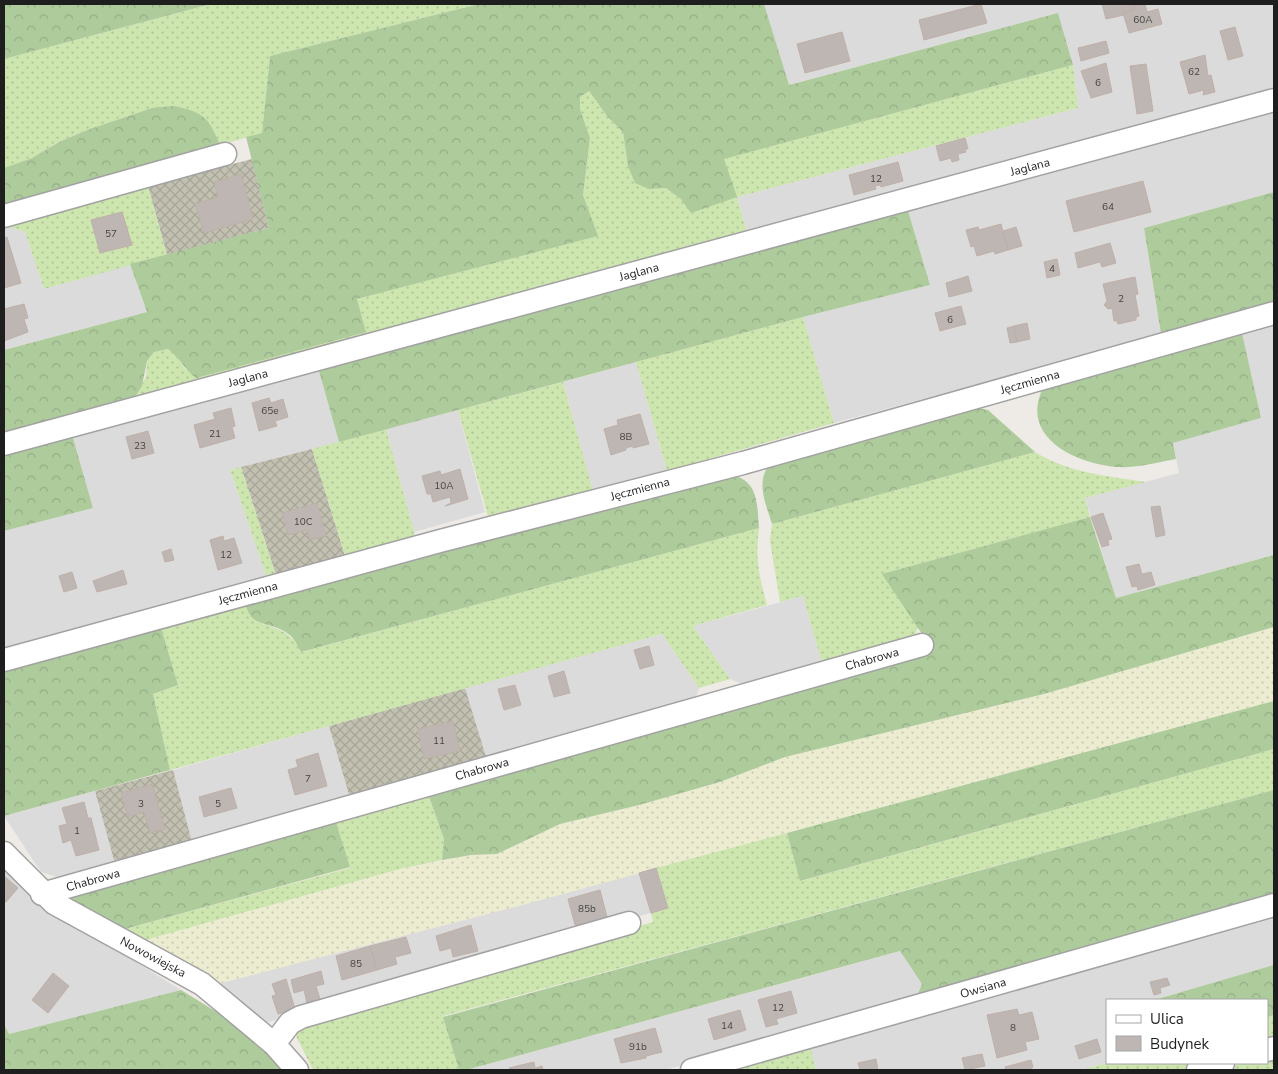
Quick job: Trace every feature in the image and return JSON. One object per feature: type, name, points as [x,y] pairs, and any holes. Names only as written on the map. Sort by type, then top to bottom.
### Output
[{"type":"street","name":"Jaglana","points":[[4,444],[1274,100]]},
{"type":"street","points":[[4,216],[225,154]]},
{"type":"street","name":"Jęczmienna","points":[[4,660],[430,544],[742,462],[1274,313]]},
{"type":"street","name":"Chabrowa","points":[[42,894],[922,645]]},
{"type":"street","name":"Nowowiejska","points":[[4,853],[42,894],[70,913],[202,984],[274,1044],[297,1070]]},
{"type":"street","name":"Owsiana","points":[[692,1070],[1274,905]]},
{"type":"street","points":[[274,1044],[290,1024],[301,1016],[629,924]]},
{"type":"street","points":[[1198,1070],[1219,1064]]},
{"type":"shaded area","points":[[764,4],[1274,4],[1274,92],[749,239],[737,197],[1078,108],[1073,65],[1058,13],[788,85]]},
{"type":"shaded area","points":[[1274,107],[1274,192],[1144,228],[1161,334],[834,423],[803,317],[930,285],[906,204]]},
{"type":"shaded area","points":[[252,159],[269,228],[167,255],[148,186]]},
{"type":"shaded area","points":[[7,226],[25,232],[44,289],[130,264],[147,312],[4,350],[4,227]]},
{"type":"shaded area","points":[[1274,323],[1274,555],[1116,598],[1085,498],[1179,473],[1173,443],[1261,418],[1242,333]]},
{"type":"shaded area","points":[[636,362],[667,471],[593,491],[563,382]]},
{"type":"shaded area","points":[[317,364],[339,442],[230,470],[268,581],[4,650],[4,531],[93,508],[71,431]]},
{"type":"shaded area","points":[[458,410],[485,512],[414,532],[386,429]]},
{"type":"shaded area","points":[[312,449],[346,559],[277,578],[241,467]]},
{"type":"shaded area","points":[[803,596],[823,667],[750,687],[730,679],[693,626]]},
{"type":"shaded area","points":[[662,634],[699,688],[694,702],[487,760],[465,688]]},
{"type":"shaded area","points":[[465,688],[487,760],[350,798],[329,726]]},
{"type":"shaded area","points":[[329,726],[350,798],[192,842],[173,770]]},
{"type":"shaded area","points":[[173,770],[192,842],[115,864],[95,791]]},
{"type":"shaded area","points":[[95,791],[115,864],[63,879],[41,872],[4,816]]},
{"type":"shaded area","points":[[4,864],[36,901],[181,990],[9,1034],[4,1024]]},
{"type":"shaded area","points":[[656,868],[668,908],[255,1026],[210,986]]},
{"type":"shaded area","points":[[1274,918],[1274,965],[1157,999],[1106,999],[1106,1063],[1081,1070],[816,1070],[810,1044]]},
{"type":"shaded area","points":[[901,951],[922,984],[915,1001],[665,1070],[466,1070]]},
{"type":"green space","points":[[4,4],[211,4],[4,59]]},
{"type":"green space","points":[[211,4],[479,4],[270,56],[262,133],[220,145],[152,108],[90,129],[61,141],[32,158],[4,168],[4,59]]},
{"type":"green space","points":[[479,4],[764,4],[789,85],[1058,13],[1073,65],[724,159],[737,197],[691,213],[681,199],[666,188],[649,189],[635,183],[628,166],[623,132],[607,116],[589,91],[580,97],[580,109],[590,138],[583,195],[598,236],[357,299],[366,332],[196,378],[168,349],[154,352],[147,361],[142,386],[129,406],[8,439],[4,425],[4,350],[147,312],[130,264],[269,228],[246,137],[262,133],[270,56]]},
{"type":"green space","points":[[1073,65],[1078,108],[737,197],[749,239],[129,406],[146,377],[147,361],[154,352],[168,349],[175,354],[186,370],[366,332],[357,299],[597,236],[583,195],[590,138],[580,109],[580,97],[589,91],[607,116],[623,132],[628,166],[649,189],[666,188],[681,199],[723,159]]},
{"type":"green space","points":[[174,106],[193,111],[204,118],[212,128],[220,145],[4,204],[4,168],[32,158],[61,141],[90,129],[152,108]]},
{"type":"green space","points":[[148,186],[167,255],[44,289],[25,232],[7,226]]},
{"type":"green space","points":[[1274,192],[1274,302],[1161,334],[1144,228]]},
{"type":"green space","points":[[906,204],[930,285],[803,317],[339,442],[317,364]]},
{"type":"green space","points":[[803,317],[834,423],[667,471],[636,362]]},
{"type":"green space","points":[[1242,333],[1261,418],[1173,443],[1176,459],[1134,467],[1117,467],[1093,463],[1078,458],[1053,443],[1044,432],[1038,420],[1037,406],[1042,390]]},
{"type":"green space","points":[[563,382],[593,491],[489,520],[458,410]]},
{"type":"green space","points":[[972,407],[988,410],[1035,452],[772,524],[762,486],[763,478],[770,464]]},
{"type":"green space","points":[[386,429],[416,539],[346,559],[312,449]]},
{"type":"green space","points":[[71,431],[93,508],[4,531],[4,449]]},
{"type":"green space","points":[[1035,452],[1061,465],[1075,469],[1146,482],[1085,498],[1090,517],[883,574],[918,627],[912,642],[823,667],[803,596],[780,602],[770,541],[772,524]]},
{"type":"green space","points":[[241,467],[277,578],[268,581],[230,470]]},
{"type":"green space","points":[[736,476],[749,484],[753,490],[757,504],[759,528],[301,652],[289,635],[280,629],[261,623],[251,616],[245,601]]},
{"type":"green space","points":[[1090,517],[1116,598],[1274,555],[1274,627],[1044,694],[785,757],[720,782],[639,805],[560,824],[497,854],[471,855],[442,860],[444,839],[427,791],[932,649],[882,574]]},
{"type":"green space","points":[[759,528],[757,549],[767,605],[693,626],[730,679],[699,688],[662,634],[170,770],[153,694],[178,685],[160,624],[245,601],[257,622],[278,629],[288,635],[302,652]]},
{"type":"green space","points":[[160,624],[178,685],[153,694],[170,770],[4,816],[4,667]]},
{"type":"green space","points":[[1274,627],[1274,701],[530,903],[210,986],[138,942],[400,869],[471,855],[497,854],[560,824],[639,805],[720,782],[785,757],[1044,694]]},
{"type":"green space","points":[[1274,701],[1274,749],[800,881],[787,833]]},
{"type":"green space","points":[[1274,749],[1274,790],[443,1016],[459,1070],[313,1070],[296,1036],[298,1026],[305,1019],[653,922],[651,913],[668,908],[656,868],[787,833],[801,881]]},
{"type":"green space","points":[[1274,790],[1274,900],[915,1001],[922,984],[900,951],[466,1070],[459,1070],[443,1017]]},
{"type":"green space","points":[[427,791],[444,839],[442,860],[400,869],[138,942],[114,932],[350,868],[334,816]]},
{"type":"green space","points":[[334,816],[350,867],[114,932],[52,896]]},
{"type":"green space","points":[[1274,965],[1274,1015],[1268,1017],[1268,999],[1157,999]]},
{"type":"green space","points":[[181,990],[267,1043],[287,1070],[4,1070],[4,1024],[9,1034]]},
{"type":"green space","points":[[1274,1015],[1274,1043],[1268,1045],[1268,1017]]},
{"type":"green space","points":[[810,1044],[816,1070],[728,1070]]},
{"type":"green space","points":[[1274,1053],[1274,1070],[1217,1070],[1238,1064],[1268,1064],[1268,1055]]},
{"type":"green space","points":[[1106,1063],[1204,1064],[1183,1070],[1081,1070]]},
{"type":"building","points":[[981,4],[987,23],[924,40],[919,20]]},
{"type":"building","points":[[1102,4],[1142,4],[1132,6],[1134,10],[1123,13],[1124,15],[1106,19]]},
{"type":"building","points":[[1145,4],[1147,12],[1158,9],[1162,24],[1129,33],[1123,13],[1134,10],[1132,6]]},
{"type":"building","points":[[1235,27],[1243,56],[1228,60],[1220,31]]},
{"type":"building","points":[[842,32],[850,61],[805,73],[797,44]]},
{"type":"building","points":[[1106,41],[1109,53],[1081,61],[1078,48]]},
{"type":"building","points":[[1205,55],[1208,76],[1211,75],[1215,92],[1203,95],[1204,90],[1189,94],[1180,62]]},
{"type":"building","points":[[1106,63],[1112,92],[1091,98],[1081,71]]},
{"type":"building","points":[[1146,64],[1153,111],[1137,114],[1130,66]]},
{"type":"building","points":[[965,138],[968,149],[965,149],[966,152],[958,154],[959,160],[952,162],[951,158],[940,161],[936,146]]},
{"type":"building","points":[[898,162],[903,181],[881,187],[880,185],[875,186],[876,189],[854,195],[849,175]]},
{"type":"building","points":[[241,174],[253,219],[204,233],[195,204],[218,197],[214,182]]},
{"type":"building","points":[[1143,181],[1151,212],[1074,232],[1066,201]]},
{"type":"building","points":[[122,212],[132,245],[100,253],[91,220]]},
{"type":"building","points":[[1001,224],[1008,250],[995,254],[994,251],[977,256],[974,246],[971,247],[966,230],[978,227],[979,230]]},
{"type":"building","points":[[1016,227],[1022,246],[1008,250],[1003,231]]},
{"type":"building","points":[[7,237],[21,283],[4,288],[4,238]]},
{"type":"building","points":[[1110,243],[1116,263],[1102,267],[1100,262],[1078,268],[1075,253]]},
{"type":"building","points":[[1057,259],[1060,275],[1047,278],[1044,262]]},
{"type":"building","points":[[968,276],[972,291],[949,297],[946,283]]},
{"type":"building","points":[[1135,277],[1138,294],[1135,295],[1139,316],[1136,317],[1136,320],[1118,324],[1117,321],[1114,321],[1112,308],[1108,309],[1104,305],[1107,301],[1103,284]]},
{"type":"building","points":[[24,304],[28,318],[24,319],[28,332],[4,341],[4,309]]},
{"type":"building","points":[[961,306],[966,324],[940,331],[935,313]]},
{"type":"building","points":[[1027,323],[1030,339],[1017,342],[1014,326]]},
{"type":"building","points":[[1014,326],[1017,342],[1010,343],[1007,328]]},
{"type":"building","points":[[269,398],[271,403],[283,399],[288,417],[275,421],[277,426],[259,431],[252,403]]},
{"type":"building","points":[[231,408],[235,426],[232,427],[235,438],[200,448],[194,425],[215,419],[213,413]]},
{"type":"building","points":[[640,414],[649,444],[626,448],[626,450],[611,455],[604,429],[618,425],[617,420]]},
{"type":"building","points":[[148,431],[154,453],[132,459],[126,437]]},
{"type":"building","points":[[460,469],[468,499],[445,506],[451,503],[450,497],[433,502],[431,494],[427,494],[422,476],[440,471],[441,475]]},
{"type":"building","points":[[317,503],[326,536],[310,540],[307,530],[288,535],[282,513]]},
{"type":"building","points":[[1160,506],[1165,535],[1156,537],[1151,507]]},
{"type":"building","points":[[1103,513],[1112,539],[1108,540],[1109,545],[1102,547],[1091,517]]},
{"type":"building","points":[[223,536],[224,541],[234,538],[242,563],[218,570],[210,540]]},
{"type":"building","points":[[171,549],[174,560],[165,562],[162,552]]},
{"type":"building","points":[[1139,564],[1142,574],[1151,572],[1155,585],[1138,590],[1137,586],[1132,587],[1126,567]]},
{"type":"building","points":[[123,570],[127,584],[97,592],[93,581]]},
{"type":"building","points":[[72,572],[77,588],[64,592],[59,576]]},
{"type":"building","points":[[649,646],[654,665],[640,669],[634,650]]},
{"type":"building","points":[[564,671],[570,693],[554,697],[548,676]]},
{"type":"building","points":[[515,685],[521,705],[504,710],[498,689]]},
{"type":"building","points":[[453,721],[460,751],[424,759],[418,729]]},
{"type":"building","points":[[318,753],[327,786],[295,795],[288,770],[298,767],[296,760]]},
{"type":"building","points":[[152,784],[165,829],[150,833],[144,812],[128,817],[121,793]]},
{"type":"building","points":[[231,788],[237,808],[204,817],[199,797]]},
{"type":"building","points":[[84,802],[88,818],[91,818],[99,850],[76,856],[71,840],[63,843],[59,826],[67,824],[62,808]]},
{"type":"building","points":[[656,868],[668,908],[651,913],[639,873]]},
{"type":"building","points":[[4,876],[18,888],[6,902],[4,901]]},
{"type":"building","points":[[600,890],[607,917],[604,917],[605,921],[579,928],[578,924],[575,925],[568,899]]},
{"type":"building","points":[[471,925],[478,951],[453,957],[451,948],[440,951],[436,936]]},
{"type":"building","points":[[406,937],[411,953],[395,957],[397,964],[377,970],[370,946]]},
{"type":"building","points":[[370,946],[377,970],[342,980],[336,956]]},
{"type":"building","points":[[321,971],[324,984],[316,986],[320,999],[307,1003],[304,990],[294,993],[291,980]]},
{"type":"building","points":[[53,973],[69,986],[48,1013],[32,1000]]},
{"type":"building","points":[[1167,978],[1170,985],[1160,988],[1161,993],[1154,995],[1150,982]]},
{"type":"building","points":[[286,979],[295,1009],[278,1014],[272,996],[276,995],[272,984]]},
{"type":"building","points":[[791,991],[797,1013],[776,1019],[778,1024],[766,1027],[758,1000]]},
{"type":"building","points":[[1017,1009],[1019,1015],[1032,1012],[1039,1039],[1025,1042],[1027,1050],[997,1058],[987,1015]]},
{"type":"building","points":[[740,1010],[746,1030],[714,1040],[708,1019]]},
{"type":"building","points":[[655,1028],[662,1052],[646,1056],[646,1058],[621,1063],[614,1039]]},
{"type":"building","points":[[1097,1039],[1101,1052],[1079,1059],[1075,1046]]},
{"type":"building","points":[[982,1054],[985,1066],[965,1070],[962,1058]]},
{"type":"building","points":[[876,1059],[878,1070],[860,1070],[858,1063]]},
{"type":"building","points":[[1031,1060],[1033,1067],[1029,1070],[1006,1070],[1005,1067]]},
{"type":"building","points":[[534,1062],[535,1068],[542,1066],[543,1070],[510,1070],[509,1068]]}]
